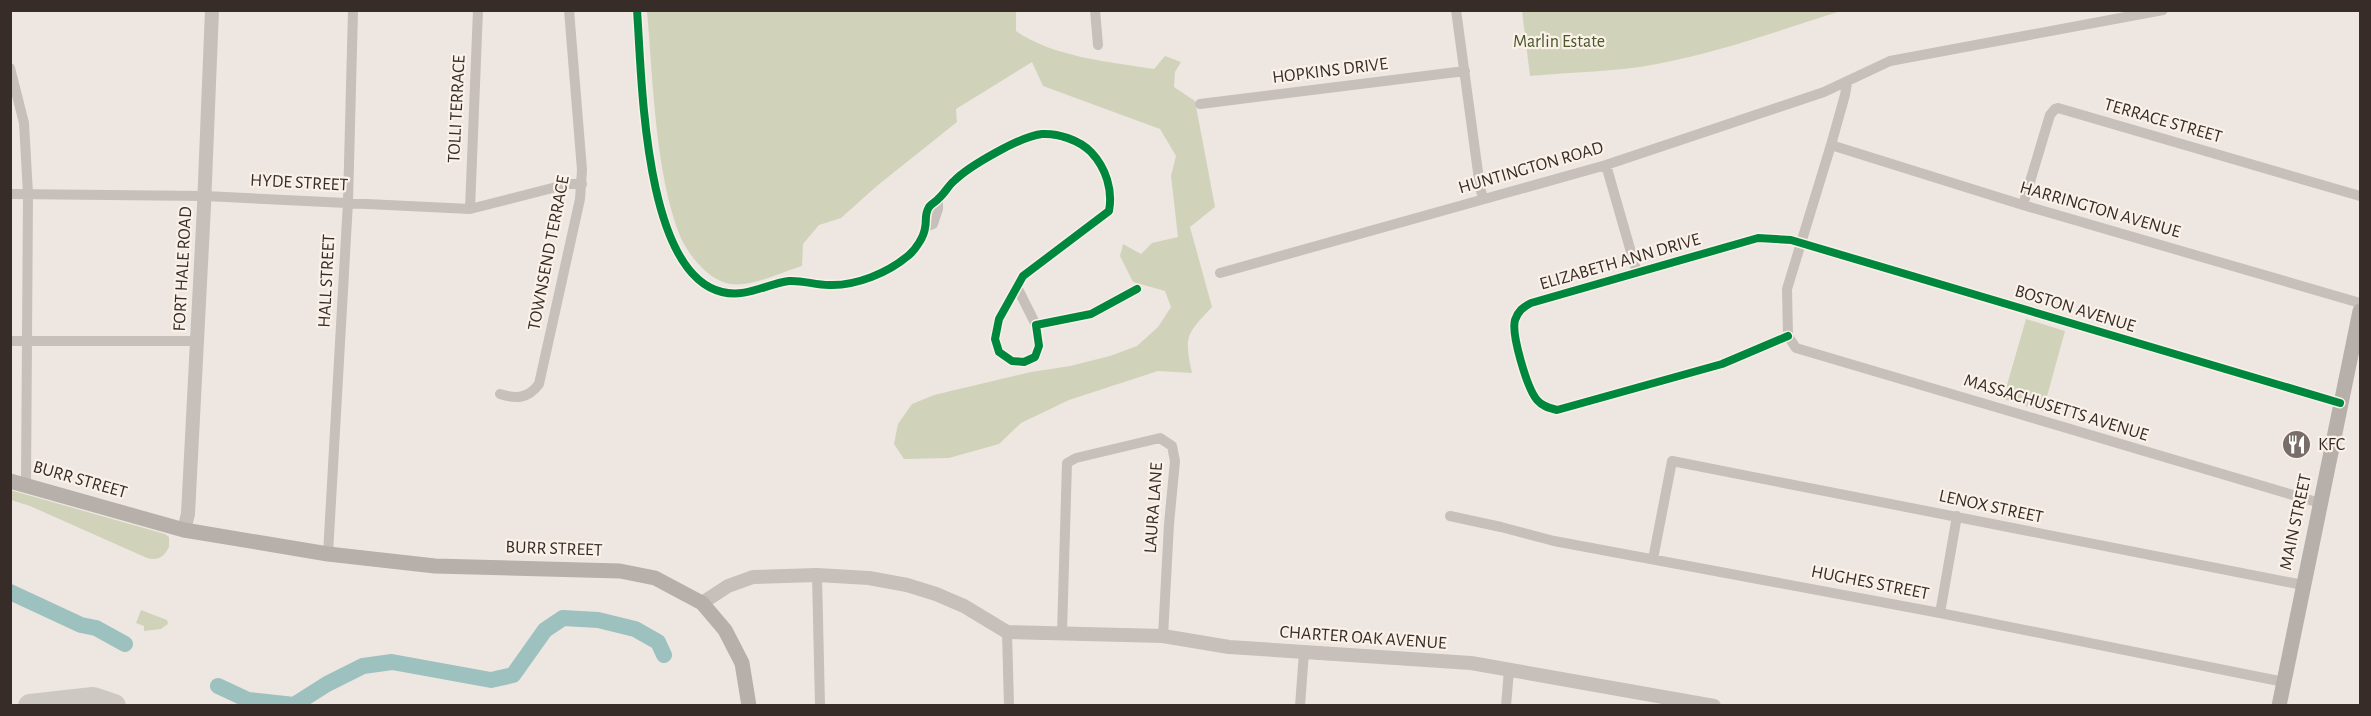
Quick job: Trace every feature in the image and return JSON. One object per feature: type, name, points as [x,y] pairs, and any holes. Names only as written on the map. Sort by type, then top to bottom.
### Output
[{"type":"main road","name":"MAIN STREET","points":[[2279,705],[2361,310]]},
{"type":"main road","name":"BURR STREET","points":[[18,483],[184,530],[328,554],[435,566],[620,571],[655,578],[702,603]]},
{"type":"main road","points":[[702,603],[725,630],[735,647],[746,678],[749,705]]},
{"type":"street","name":"FORT HALE ROAD","points":[[184,530],[188,514],[205,196],[212,10]]},
{"type":"street","name":"HALL STREET","points":[[328,554],[348,202],[353,10]]},
{"type":"street","name":"TOLLI TERRACE","points":[[470,209],[478,10]]},
{"type":"street","name":"TOWNSEND TERRACE","points":[[500,394],[512,398],[522,397],[533,392],[539,384],[582,184],[569,10]]},
{"type":"street","points":[[637,10],[648,153],[655,192],[679,255],[691,274],[700,283],[722,292],[736,294],[790,281],[828,285],[860,281],[883,272],[909,255],[926,227],[924,218],[931,205],[954,180],[1021,140],[1039,134],[1060,135],[1079,144],[1094,155],[1104,172],[1110,192],[1109,211],[1023,276],[1008,301],[994,339],[999,352],[1012,361],[1024,362],[1035,357],[1039,346],[1036,325],[1017,287]]},
{"type":"street","points":[[1095,10],[1098,45]]},
{"type":"street","points":[[1456,10],[1483,198]]},
{"type":"street","name":"HUNTINGTON ROAD","points":[[1220,273],[1606,165],[1824,92],[1890,61],[2163,10]]},
{"type":"street","points":[[10,68],[24,123],[28,194],[27,341],[18,483]]},
{"type":"street","name":"HOPKINS DRIVE","points":[[1200,104],[1464,71]]},
{"type":"street","points":[[1788,336],[1787,289],[1831,145],[1845,95],[1846,83]]},
{"type":"street","name":"TERRACE STREET","points":[[2023,205],[2050,115],[2058,108],[2361,196]]},
{"type":"street","name":"HARRINGTON AVENUE","points":[[1831,145],[2023,205],[2361,303]]},
{"type":"street","points":[[1606,165],[1637,273]]},
{"type":"street","name":"HYDE STREET","points":[[10,194],[205,196],[470,209],[567,184],[582,184]]},
{"type":"street","name":"ELIZABETH ANN DRIVE","points":[[1788,336],[1722,364],[1564,410],[1545,407],[1532,393],[1515,337],[1515,325],[1519,312],[1531,303],[1758,238],[1791,240],[1802,244]]},
{"type":"street","name":"BOSTON AVENUE","points":[[1802,244],[2340,403]]},
{"type":"street","points":[[1036,325],[1091,314],[1137,289]]},
{"type":"street","name":"MASSACHUSETTS AVENUE","points":[[1788,336],[1796,348],[2320,503]]},
{"type":"street","points":[[10,341],[197,341]]},
{"type":"street","name":"LAURA LANE","points":[[1062,633],[1068,463],[1076,458],[1160,438],[1172,446],[1175,461],[1169,524],[1164,636]]},
{"type":"street","name":"LENOX STREET","points":[[1653,559],[1672,461],[2303,585]]},
{"type":"street","name":"HUGHES STREET","points":[[1450,516],[1554,541],[1940,613],[2284,682]]},
{"type":"street","points":[[1940,613],[1957,516]]},
{"type":"street","points":[[818,575],[820,705]]},
{"type":"street","points":[[702,603],[728,586],[753,577],[818,575],[869,578],[907,585],[964,606],[1007,632],[1009,705]]},
{"type":"street","name":"CHARTER OAK AVENUE","points":[[1007,632],[1164,636],[1229,647],[1471,663],[1714,705]]},
{"type":"street","points":[[1300,705],[1304,652]]},
{"type":"street","points":[[1506,705],[1509,670]]},
{"type":"green space","name":"Marlin Estate","points":[[1522,10],[1841,11],[1681,59],[1641,67],[1530,76]]},
{"type":"green space","points":[[647,11],[1016,11],[1016,31],[1031,40],[1064,53],[1154,69],[1165,56],[1181,62],[1175,72],[1174,87],[1195,101],[1215,207],[1190,227],[1212,307],[1189,336],[1188,351],[1192,373],[1158,371],[1069,400],[1021,423],[999,444],[949,458],[904,459],[894,444],[898,424],[912,404],[934,395],[1110,356],[1137,346],[1158,327],[1171,307],[1165,291],[1133,282],[1120,256],[1123,244],[1141,254],[1152,243],[1178,237],[1171,176],[1176,156],[1160,129],[1043,86],[1032,62],[956,109],[957,122],[878,185],[841,218],[819,225],[803,244],[802,266],[748,283],[723,282],[708,273],[689,252],[680,236],[672,211],[665,184],[656,125]]},
{"type":"green space","points":[[2026,319],[2065,331],[2043,411],[2003,399]]},
{"type":"green space","points":[[10,490],[165,534],[169,537],[169,547],[160,557],[147,558],[30,506],[11,500]]},
{"type":"green space","points":[[141,610],[167,620],[168,624],[161,629],[144,631],[144,626],[136,623]]},
{"type":"waterway","points":[[10,592],[81,625],[96,628],[125,644]]},
{"type":"waterway","points":[[218,686],[248,700],[294,705],[327,684],[363,666],[392,662],[491,680],[513,675],[545,630],[563,618],[598,620],[635,629],[658,642],[664,655]]},
{"type":"taxiway","points":[[30,706],[93,699],[114,706]]},
{"type":"cycle path","points":[[637,10],[645,123],[662,212],[676,249],[696,277],[722,292],[748,292],[789,281],[839,285],[861,281],[882,273],[914,250],[924,232],[929,207],[954,181],[996,153],[1022,140],[1042,134],[1068,138],[1091,152],[1101,165],[1107,180],[1110,195],[1109,211],[1023,276],[999,319],[995,339],[999,352],[1012,361],[1024,362],[1035,357],[1039,346],[1036,325],[1091,314],[1137,289]]},
{"type":"cycle path","points":[[1788,336],[1722,364],[1557,410],[1541,404],[1533,394],[1521,361],[1514,327],[1519,312],[1531,303],[1758,238],[1791,240],[2340,403]]},
{"type":"place","name":"KFC","points":[[2297,445]]}]
